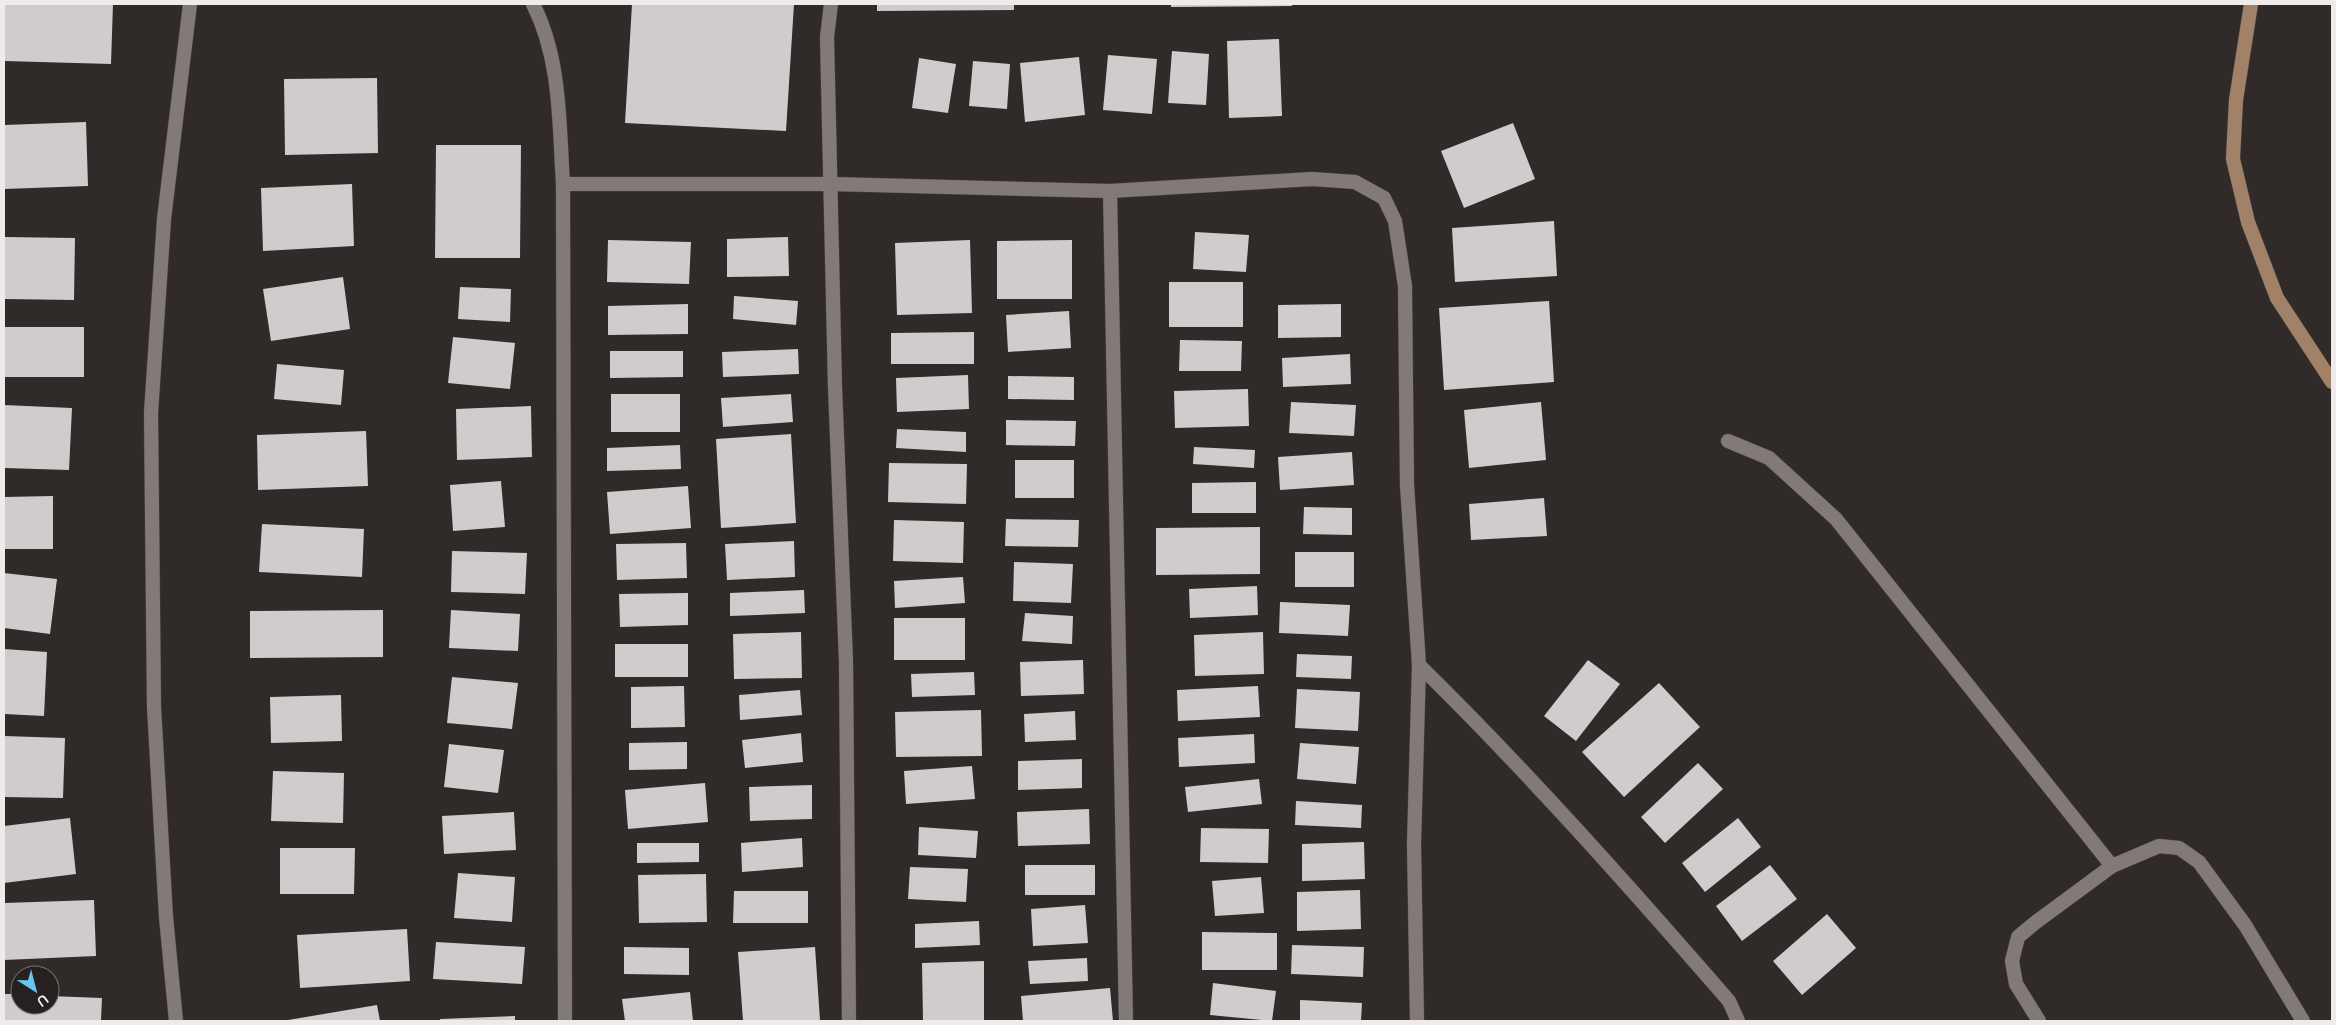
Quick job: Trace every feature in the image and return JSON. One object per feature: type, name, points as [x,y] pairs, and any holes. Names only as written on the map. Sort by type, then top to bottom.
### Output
[{"type":"main road","points":[[2251,4],[2236,100],[2233,159],[2248,222],[2277,298],[2332,382]]},
{"type":"street","points":[[176,1021],[166,917],[154,707],[151,413],[164,219],[190,4]]},
{"type":"street","points":[[533,4],[549,44],[556,78],[563,184],[565,1021]]},
{"type":"street","points":[[830,4],[827,37],[835,387],[846,661],[849,1021]]},
{"type":"street","points":[[563,184],[831,184],[1110,191],[1312,179],[1355,182],[1384,198],[1395,221],[1405,286],[1407,485],[1420,665],[1414,844],[1418,1021]]},
{"type":"street","points":[[1110,191],[1126,1021]]},
{"type":"street","points":[[1728,441],[1768,458],[1836,519],[2112,866]]},
{"type":"street","points":[[1420,665],[1499,743],[1621,877],[1729,1001],[1738,1021]]},
{"type":"street","points":[[2039,1021],[2016,984],[2012,960],[2018,937],[2112,866],[2159,846],[2179,848],[2199,862],[2245,925],[2303,1021]]},
{"type":"building","points":[[4,4],[113,4],[111,64],[4,61]]},
{"type":"building","points":[[632,4],[794,4],[786,131],[625,123]]},
{"type":"building","points":[[877,4],[1014,4],[1014,10],[877,11]]},
{"type":"building","points":[[1171,4],[1292,4],[1292,6],[1171,7]]},
{"type":"building","points":[[1279,39],[1282,116],[1229,118],[1227,41]]},
{"type":"building","points":[[1172,51],[1209,54],[1206,105],[1168,103]]},
{"type":"building","points":[[1108,55],[1157,59],[1152,114],[1103,110]]},
{"type":"building","points":[[1079,57],[1085,115],[1025,122],[1020,63]]},
{"type":"building","points":[[919,58],[956,64],[948,113],[912,108]]},
{"type":"building","points":[[973,61],[1010,64],[1007,109],[969,106]]},
{"type":"building","points":[[377,78],[378,153],[285,155],[284,79]]},
{"type":"building","points":[[86,122],[88,186],[4,189],[4,125]]},
{"type":"building","points":[[1513,123],[1535,179],[1464,208],[1441,151]]},
{"type":"building","points":[[436,145],[521,145],[520,258],[435,258]]},
{"type":"building","points":[[352,184],[354,246],[263,251],[261,188]]},
{"type":"building","points":[[1554,221],[1557,276],[1455,282],[1452,228]]},
{"type":"building","points":[[1195,232],[1249,235],[1246,272],[1193,269]]},
{"type":"building","points":[[4,237],[75,238],[74,300],[4,299]]},
{"type":"building","points":[[788,237],[789,276],[727,277],[727,239]]},
{"type":"building","points":[[608,240],[691,242],[689,284],[607,282]]},
{"type":"building","points":[[970,240],[972,313],[897,315],[895,243]]},
{"type":"building","points":[[1072,240],[1072,299],[997,299],[997,241]]},
{"type":"building","points":[[343,277],[350,329],[271,341],[263,289]]},
{"type":"building","points":[[1169,282],[1243,282],[1243,327],[1169,327]]},
{"type":"building","points":[[460,287],[511,289],[510,322],[458,319]]},
{"type":"building","points":[[734,296],[798,301],[796,325],[733,319]]},
{"type":"building","points":[[1549,301],[1554,382],[1444,390],[1439,308]]},
{"type":"building","points":[[688,304],[688,334],[608,335],[608,306]]},
{"type":"building","points":[[1341,304],[1341,337],[1278,338],[1278,305]]},
{"type":"building","points":[[1069,311],[1071,348],[1008,352],[1006,315]]},
{"type":"building","points":[[4,327],[84,327],[84,377],[4,377]]},
{"type":"building","points":[[974,332],[974,364],[891,364],[891,333]]},
{"type":"building","points":[[453,337],[515,343],[510,389],[448,383]]},
{"type":"building","points":[[1180,340],[1242,341],[1241,371],[1179,371]]},
{"type":"building","points":[[798,349],[799,374],[723,377],[722,352]]},
{"type":"building","points":[[610,351],[683,351],[683,377],[610,378]]},
{"type":"building","points":[[1350,354],[1351,384],[1283,387],[1282,358]]},
{"type":"building","points":[[277,364],[344,370],[341,405],[274,399]]},
{"type":"building","points":[[968,375],[969,409],[897,412],[896,378]]},
{"type":"building","points":[[1008,376],[1074,377],[1074,400],[1008,399]]},
{"type":"building","points":[[1248,389],[1249,426],[1175,428],[1174,391]]},
{"type":"building","points":[[611,394],[680,394],[680,432],[611,432]]},
{"type":"building","points":[[791,394],[793,422],[723,427],[721,398]]},
{"type":"building","points":[[1291,402],[1356,405],[1354,436],[1289,433]]},
{"type":"building","points":[[1541,402],[1546,460],[1469,468],[1464,410]]},
{"type":"building","points":[[4,405],[72,408],[69,470],[4,468]]},
{"type":"building","points":[[531,406],[532,457],[457,460],[456,409]]},
{"type":"building","points":[[1006,420],[1076,421],[1075,446],[1006,445]]},
{"type":"building","points":[[897,429],[966,432],[966,452],[896,448]]},
{"type":"building","points":[[366,431],[368,486],[258,490],[257,435]]},
{"type":"building","points":[[791,434],[796,523],[721,528],[716,439]]},
{"type":"building","points":[[680,445],[681,469],[607,471],[607,448]]},
{"type":"building","points":[[1194,447],[1255,450],[1254,468],[1193,464]]},
{"type":"building","points":[[1352,452],[1354,485],[1280,490],[1278,457]]},
{"type":"building","points":[[1015,460],[1074,460],[1074,498],[1015,498]]},
{"type":"building","points":[[889,463],[967,464],[966,504],[888,502]]},
{"type":"building","points":[[501,481],[505,527],[453,531],[450,485]]},
{"type":"building","points":[[1256,482],[1256,513],[1192,513],[1192,483]]},
{"type":"building","points":[[688,486],[691,528],[610,534],[607,492]]},
{"type":"building","points":[[53,496],[53,549],[4,549],[4,497]]},
{"type":"building","points":[[1544,498],[1547,536],[1471,540],[1469,504]]},
{"type":"building","points":[[1304,507],[1352,508],[1352,535],[1303,534]]},
{"type":"building","points":[[1006,519],[1079,520],[1078,547],[1005,546]]},
{"type":"building","points":[[894,520],[964,522],[963,563],[893,561]]},
{"type":"building","points":[[262,524],[364,529],[362,577],[259,572]]},
{"type":"building","points":[[1260,527],[1260,574],[1156,575],[1156,528]]},
{"type":"building","points":[[794,541],[795,577],[727,580],[725,544]]},
{"type":"building","points":[[686,543],[687,578],[617,580],[616,544]]},
{"type":"building","points":[[452,551],[527,553],[525,594],[451,592]]},
{"type":"building","points":[[1295,552],[1354,552],[1354,587],[1295,587]]},
{"type":"building","points":[[1014,562],[1073,564],[1071,603],[1013,601]]},
{"type":"building","points":[[4,573],[57,579],[50,634],[4,628]]},
{"type":"building","points":[[963,577],[965,603],[895,608],[894,581]]},
{"type":"building","points":[[1257,586],[1258,615],[1190,618],[1189,589]]},
{"type":"building","points":[[804,590],[805,613],[730,616],[730,593]]},
{"type":"building","points":[[688,593],[688,625],[620,627],[619,594]]},
{"type":"building","points":[[1280,602],[1350,605],[1348,636],[1279,633]]},
{"type":"building","points":[[383,610],[383,657],[250,658],[250,611]]},
{"type":"building","points":[[451,610],[520,614],[518,651],[449,648]]},
{"type":"building","points":[[1025,613],[1073,616],[1072,644],[1022,641]]},
{"type":"building","points":[[894,618],[965,618],[965,660],[894,660]]},
{"type":"building","points":[[801,632],[802,678],[734,679],[733,634]]},
{"type":"building","points":[[1263,632],[1264,674],[1195,676],[1194,635]]},
{"type":"building","points":[[615,644],[688,644],[688,677],[615,677]]},
{"type":"building","points":[[4,649],[47,652],[44,716],[4,714]]},
{"type":"building","points":[[1297,654],[1352,656],[1351,679],[1296,677]]},
{"type":"building","points":[[1083,660],[1084,694],[1021,696],[1020,662]]},
{"type":"building","points":[[1588,660],[1620,684],[1576,741],[1544,716]]},
{"type":"building","points":[[974,672],[975,695],[912,697],[911,674]]},
{"type":"building","points":[[452,677],[518,683],[512,729],[447,723]]},
{"type":"building","points":[[1659,683],[1700,727],[1624,797],[1582,752]]},
{"type":"building","points":[[684,686],[685,727],[631,728],[631,687]]},
{"type":"building","points":[[1258,686],[1260,717],[1178,721],[1177,690]]},
{"type":"building","points":[[1297,689],[1360,692],[1358,731],[1295,728]]},
{"type":"building","points":[[800,690],[802,715],[740,720],[739,695]]},
{"type":"building","points":[[341,695],[342,741],[271,743],[270,697]]},
{"type":"building","points":[[981,710],[982,756],[896,757],[895,712]]},
{"type":"building","points":[[1075,711],[1076,740],[1025,742],[1024,714]]},
{"type":"building","points":[[801,733],[803,762],[745,768],[742,740]]},
{"type":"building","points":[[1254,734],[1255,763],[1179,767],[1178,738]]},
{"type":"building","points":[[4,736],[65,738],[63,798],[4,797]]},
{"type":"building","points":[[687,742],[687,769],[629,770],[629,743]]},
{"type":"building","points":[[1300,743],[1359,747],[1356,784],[1297,779]]},
{"type":"building","points":[[449,744],[504,750],[498,793],[444,787]]},
{"type":"building","points":[[1082,759],[1082,788],[1018,790],[1018,761]]},
{"type":"building","points":[[1698,763],[1723,789],[1665,843],[1641,817]]},
{"type":"building","points":[[972,766],[975,799],[906,804],[904,771]]},
{"type":"building","points":[[273,771],[344,773],[343,823],[271,821]]},
{"type":"building","points":[[1259,779],[1262,804],[1188,812],[1185,787]]},
{"type":"building","points":[[705,783],[708,822],[628,829],[625,790]]},
{"type":"building","points":[[812,785],[812,819],[750,821],[749,787]]},
{"type":"building","points":[[1296,801],[1362,805],[1361,828],[1295,825]]},
{"type":"building","points":[[1089,809],[1090,844],[1018,846],[1017,812]]},
{"type":"building","points":[[514,812],[516,850],[444,854],[442,816]]},
{"type":"building","points":[[70,818],[76,874],[4,883],[4,826]]},
{"type":"building","points":[[1738,818],[1761,847],[1705,892],[1682,863]]},
{"type":"building","points":[[919,827],[978,831],[976,858],[918,855]]},
{"type":"building","points":[[1201,828],[1269,829],[1268,863],[1200,862]]},
{"type":"building","points":[[802,838],[803,867],[742,872],[741,843]]},
{"type":"building","points":[[1364,842],[1365,879],[1302,881],[1302,844]]},
{"type":"building","points":[[637,843],[699,843],[699,862],[637,863]]},
{"type":"building","points":[[280,848],[355,848],[354,894],[280,894]]},
{"type":"building","points":[[1025,865],[1095,865],[1095,895],[1025,895]]},
{"type":"building","points":[[1770,865],[1797,899],[1742,941],[1716,906]]},
{"type":"building","points":[[910,867],[968,869],[966,902],[908,899]]},
{"type":"building","points":[[458,873],[515,877],[512,922],[454,918]]},
{"type":"building","points":[[706,874],[707,922],[639,923],[638,875]]},
{"type":"building","points":[[1261,877],[1264,913],[1215,916],[1212,881]]},
{"type":"building","points":[[1360,890],[1361,929],[1297,931],[1297,892]]},
{"type":"building","points":[[734,891],[808,891],[808,923],[733,923]]},
{"type":"building","points":[[94,900],[96,956],[4,960],[4,903]]},
{"type":"building","points":[[1085,905],[1088,943],[1033,946],[1031,909]]},
{"type":"building","points":[[1827,914],[1856,948],[1802,995],[1773,961]]},
{"type":"building","points":[[979,921],[980,945],[915,948],[915,924]]},
{"type":"building","points":[[407,929],[410,981],[300,988],[297,935]]},
{"type":"building","points":[[1202,932],[1277,933],[1277,970],[1202,970]]},
{"type":"building","points":[[436,942],[525,947],[522,984],[433,979]]},
{"type":"building","points":[[1292,945],[1364,947],[1363,977],[1291,974]]},
{"type":"building","points":[[624,947],[689,948],[689,975],[624,974]]},
{"type":"building","points":[[815,947],[820,1020],[743,1021],[738,952]]},
{"type":"building","points":[[1087,958],[1088,981],[1030,984],[1028,961]]},
{"type":"building","points":[[984,961],[984,1021],[923,1021],[922,963]]},
{"type":"building","points":[[1213,983],[1276,991],[1272,1021],[1210,1015]]},
{"type":"building","points":[[1110,988],[1113,1021],[1023,1021],[1021,996]]},
{"type":"building","points":[[690,992],[693,1021],[625,1021],[622,999]]},
{"type":"building","points":[[4,994],[10,994],[10,1015],[60,1015],[60,996],[102,998],[101,1021],[4,1021]]},
{"type":"building","points":[[1300,1000],[1362,1003],[1361,1021],[1300,1021]]},
{"type":"building","points":[[377,1005],[380,1021],[288,1021],[288,1020]]},
{"type":"building","points":[[515,1016],[515,1021],[440,1021],[440,1019]]}]
